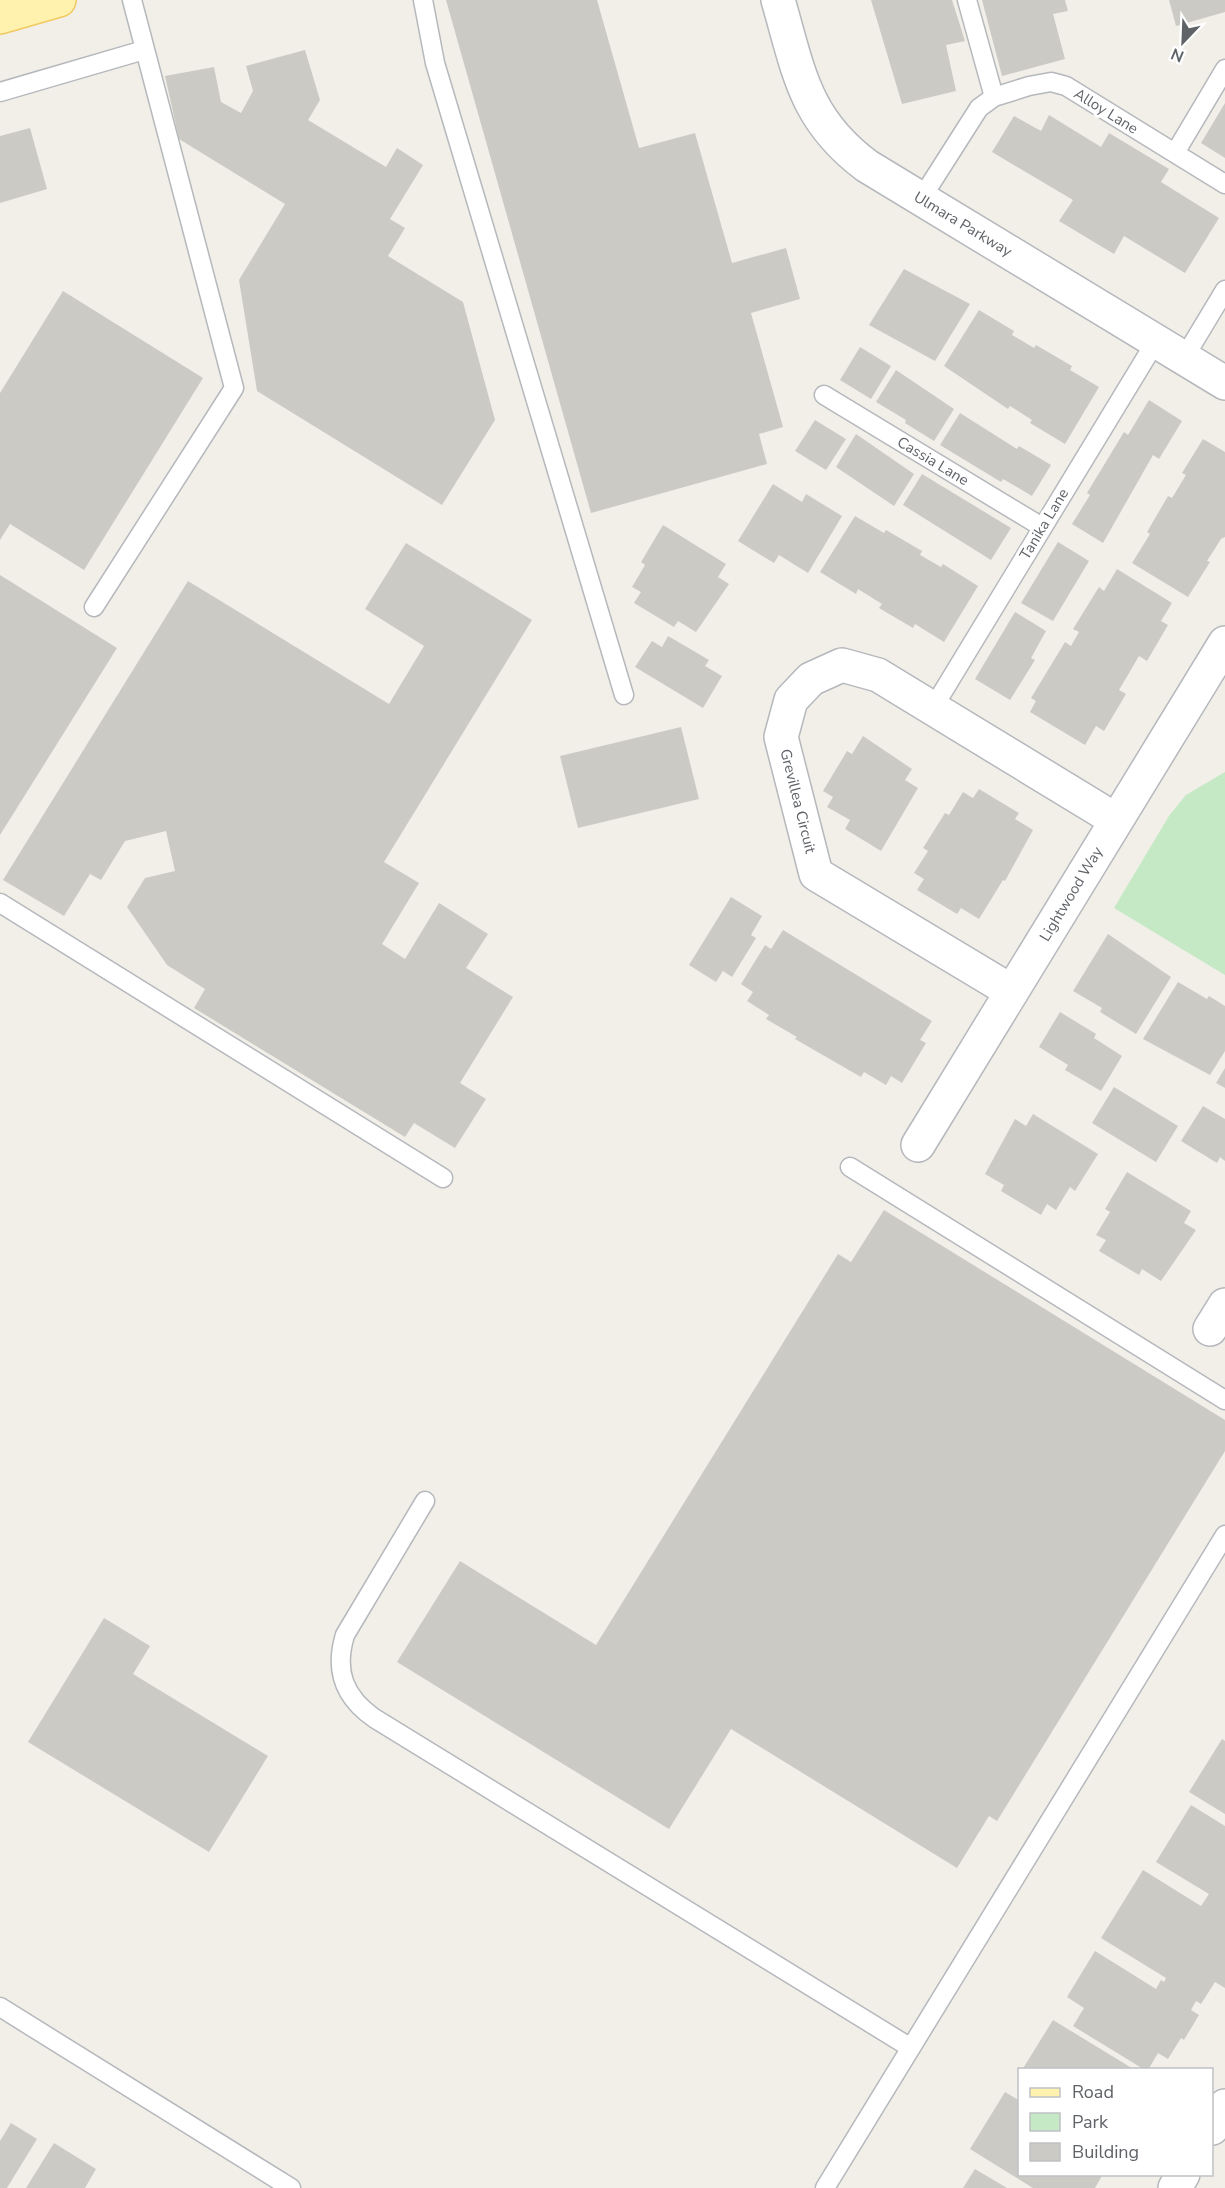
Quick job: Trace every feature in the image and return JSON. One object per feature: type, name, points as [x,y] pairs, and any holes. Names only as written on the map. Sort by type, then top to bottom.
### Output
[{"type":"main road","points":[[0,17],[59,0]]},
{"type":"street","name":"Ulmara Parkway","points":[[778,0],[801,80],[814,109],[829,132],[845,150],[867,166],[1225,383]]},
{"type":"street","name":"Lightwood Way","points":[[918,1145],[1225,644]]},
{"type":"street","name":"Grevillea Circuit","points":[[1011,992],[816,874],[782,737],[792,700],[811,679],[842,665],[878,675],[1116,820]]},
{"type":"street","points":[[1213,2126],[1225,2106]]},
{"type":"lane","points":[[94,607],[234,388],[132,0]]},
{"type":"lane","points":[[423,0],[435,63],[624,695]]},
{"type":"lane","points":[[967,0],[994,97]]},
{"type":"lane","points":[[0,92],[144,50]]},
{"type":"lane","points":[[1175,153],[1225,69]]},
{"type":"lane","name":"Alloy Lane","points":[[921,199],[969,120],[979,108],[994,97],[1051,82],[1066,86],[1225,184]]},
{"type":"lane","points":[[1184,358],[1225,290]]},
{"type":"lane","name":"Tanika Lane","points":[[933,708],[1156,341]]},
{"type":"lane","name":"Cassia Lane","points":[[824,395],[1042,527]]},
{"type":"lane","points":[[0,903],[443,1178]]},
{"type":"lane","points":[[850,1167],[1225,1400]]},
{"type":"lane","points":[[425,1501],[345,1635],[340,1650],[339,1668],[350,1696],[374,1718],[911,2048]]},
{"type":"lane","points":[[825,2188],[1225,1535]]},
{"type":"lane","points":[[0,2007],[291,2188]]},
{"type":"green space","points":[[1225,772],[1225,975],[1114,908],[1169,816],[1186,795]]},
{"type":"building","points":[[446,0],[597,0],[639,148],[695,133],[732,263],[786,248],[800,299],[751,313],[783,427],[759,434],[767,464],[591,513]]},
{"type":"building","points":[[871,0],[952,0],[965,41],[946,45],[956,91],[902,104]]},
{"type":"building","points":[[982,0],[1065,0],[1068,11],[1053,14],[1065,59],[1002,76]]},
{"type":"building","points":[[1169,0],[1225,0],[1225,12],[1176,26]]},
{"type":"building","points":[[305,50],[320,100],[308,120],[386,167],[397,148],[423,165],[390,219],[405,228],[388,256],[463,302],[495,420],[442,505],[257,391],[239,280],[285,204],[179,139],[165,76],[214,67],[221,102],[241,113],[253,91],[246,66]]},
{"type":"building","points":[[1225,103],[1225,158],[1201,143]]},
{"type":"building","points":[[1049,115],[1101,147],[1109,133],[1169,169],[1161,182],[1219,218],[1185,273],[1124,236],[1114,254],[1059,221],[1073,200],[992,152],[1014,116],[1041,131]]},
{"type":"building","points":[[30,128],[47,189],[0,203],[0,136]]},
{"type":"building","points":[[904,269],[970,304],[935,361],[869,325]]},
{"type":"building","points":[[63,291],[203,378],[84,570],[10,524],[0,540],[0,393]]},
{"type":"building","points":[[979,310],[1014,331],[1012,335],[1034,348],[1036,345],[1072,366],[1070,370],[1099,387],[1065,444],[1030,423],[1032,420],[1010,406],[1008,409],[944,366]]},
{"type":"building","points":[[860,347],[891,366],[871,399],[840,380]]},
{"type":"building","points":[[896,370],[954,409],[934,441],[905,423],[906,420],[876,402]]},
{"type":"building","points":[[1149,400],[1182,421],[1159,459],[1153,455],[1103,543],[1072,524],[1090,495],[1087,493],[1124,432],[1128,435]]},
{"type":"building","points":[[960,413],[1017,449],[1019,446],[1051,465],[1032,496],[1003,479],[1001,482],[940,445]]},
{"type":"building","points":[[815,420],[846,439],[826,470],[795,451]]},
{"type":"building","points":[[856,434],[914,474],[894,506],[836,467]]},
{"type":"building","points":[[1203,439],[1225,452],[1225,537],[1221,539],[1207,561],[1210,562],[1188,597],[1132,563],[1150,534],[1147,532],[1168,496],[1172,498],[1186,475],[1182,473]]},
{"type":"building","points":[[922,474],[1011,528],[991,560],[903,505]]},
{"type":"building","points":[[773,484],[802,502],[806,494],[842,516],[808,573],[779,555],[774,563],[738,541]]},
{"type":"building","points":[[855,516],[884,533],[886,530],[922,551],[920,555],[941,567],[943,564],[978,586],[944,642],[915,624],[913,628],[879,608],[882,604],[858,589],[856,594],[820,572]]},
{"type":"building","points":[[663,525],[726,564],[718,577],[729,584],[696,632],[678,621],[674,627],[634,603],[641,592],[632,587],[645,565],[641,562]]},
{"type":"building","points":[[1058,542],[1089,561],[1053,621],[1021,603]]},
{"type":"building","points":[[406,543],[532,620],[384,862],[419,883],[382,944],[405,959],[439,903],[488,934],[466,968],[513,997],[460,1083],[486,1099],[455,1148],[414,1123],[405,1137],[194,1008],[205,989],[167,965],[127,907],[145,878],[175,871],[166,831],[125,841],[101,880],[90,874],[64,916],[3,880],[188,581],[389,704],[424,646],[365,609]]},
{"type":"building","points":[[1117,569],[1172,603],[1161,621],[1168,625],[1147,661],[1139,656],[1119,690],[1126,694],[1104,731],[1096,726],[1085,745],[1030,712],[1036,701],[1031,698],[1065,642],[1071,646],[1079,632],[1073,629],[1099,587],[1104,591]]},
{"type":"building","points":[[0,575],[117,648],[0,835]]},
{"type":"building","points":[[1015,612],[1046,631],[1031,658],[1035,660],[1010,700],[975,679]]},
{"type":"building","points":[[668,636],[709,660],[705,666],[722,676],[703,708],[635,667],[652,641],[662,647]]},
{"type":"building","points":[[681,727],[699,799],[578,828],[560,756]]},
{"type":"building","points":[[863,736],[912,769],[905,780],[918,788],[881,851],[845,829],[850,820],[827,807],[833,797],[823,791],[847,751],[852,754]]},
{"type":"building","points":[[979,789],[1019,813],[1015,819],[1033,830],[1005,881],[1003,880],[979,919],[961,908],[957,914],[917,890],[924,879],[914,873],[928,851],[923,848],[945,813],[949,815],[963,792],[973,798]]},
{"type":"building","points":[[731,897],[762,916],[751,935],[756,938],[732,977],[723,971],[716,982],[689,965]]},
{"type":"building","points":[[783,930],[932,1021],[920,1040],[926,1043],[902,1083],[891,1076],[886,1085],[864,1072],[861,1077],[795,1039],[797,1037],[766,1019],[769,1015],[747,1001],[753,992],[741,984],[765,945],[771,949]]},
{"type":"building","points":[[1108,934],[1171,977],[1136,1034],[1100,1012],[1102,1008],[1073,991]]},
{"type":"building","points":[[1178,982],[1207,999],[1209,996],[1225,1006],[1225,1051],[1210,1075],[1143,1039]]},
{"type":"building","points":[[1060,1012],[1096,1034],[1094,1038],[1122,1056],[1101,1091],[1065,1070],[1068,1065],[1039,1047]]},
{"type":"building","points":[[1225,1068],[1225,1088],[1216,1083]]},
{"type":"building","points":[[1114,1087],[1178,1126],[1156,1162],[1092,1123]]},
{"type":"building","points":[[1203,1106],[1225,1119],[1225,1161],[1220,1157],[1217,1163],[1181,1141]]},
{"type":"building","points":[[1033,1114],[1098,1154],[1075,1191],[1070,1187],[1056,1210],[1047,1204],[1041,1215],[1001,1191],[1004,1185],[985,1174],[1015,1119],[1026,1126]]},
{"type":"building","points":[[1127,1172],[1191,1211],[1184,1223],[1196,1230],[1161,1281],[1142,1269],[1139,1275],[1099,1251],[1106,1240],[1096,1235],[1110,1212],[1105,1209]]},
{"type":"building","points":[[884,1210],[1225,1420],[1225,1451],[997,1821],[989,1816],[957,1868],[731,1729],[669,1829],[397,1662],[460,1561],[596,1645],[838,1254],[851,1262]]},
{"type":"building","points":[[104,1618],[150,1646],[133,1674],[268,1756],[209,1852],[28,1742]]},
{"type":"building","points":[[1222,1739],[1225,1741],[1225,1814],[1189,1792]]},
{"type":"building","points":[[1191,1805],[1225,1826],[1225,1988],[1215,1982],[1201,2004],[1196,2001],[1191,2010],[1199,2015],[1184,2040],[1181,2038],[1168,2059],[1158,2053],[1149,2068],[1142,2068],[1073,2026],[1084,2008],[1067,1997],[1095,1951],[1156,1989],[1161,1980],[1164,1982],[1166,1978],[1101,1938],[1143,1870],[1201,1906],[1209,1894],[1156,1862]]},
{"type":"building","points":[[1053,2020],[1132,2068],[1023,2068]]},
{"type":"building","points":[[1005,2092],[1018,2100],[1018,2176],[1102,2176],[1095,2188],[1033,2188],[970,2149]]},
{"type":"building","points":[[11,2123],[37,2139],[7,2188],[0,2188],[0,2141]]},
{"type":"building","points":[[54,2143],[96,2169],[85,2188],[26,2188]]},
{"type":"building","points":[[975,2169],[1007,2188],[963,2188]]}]
